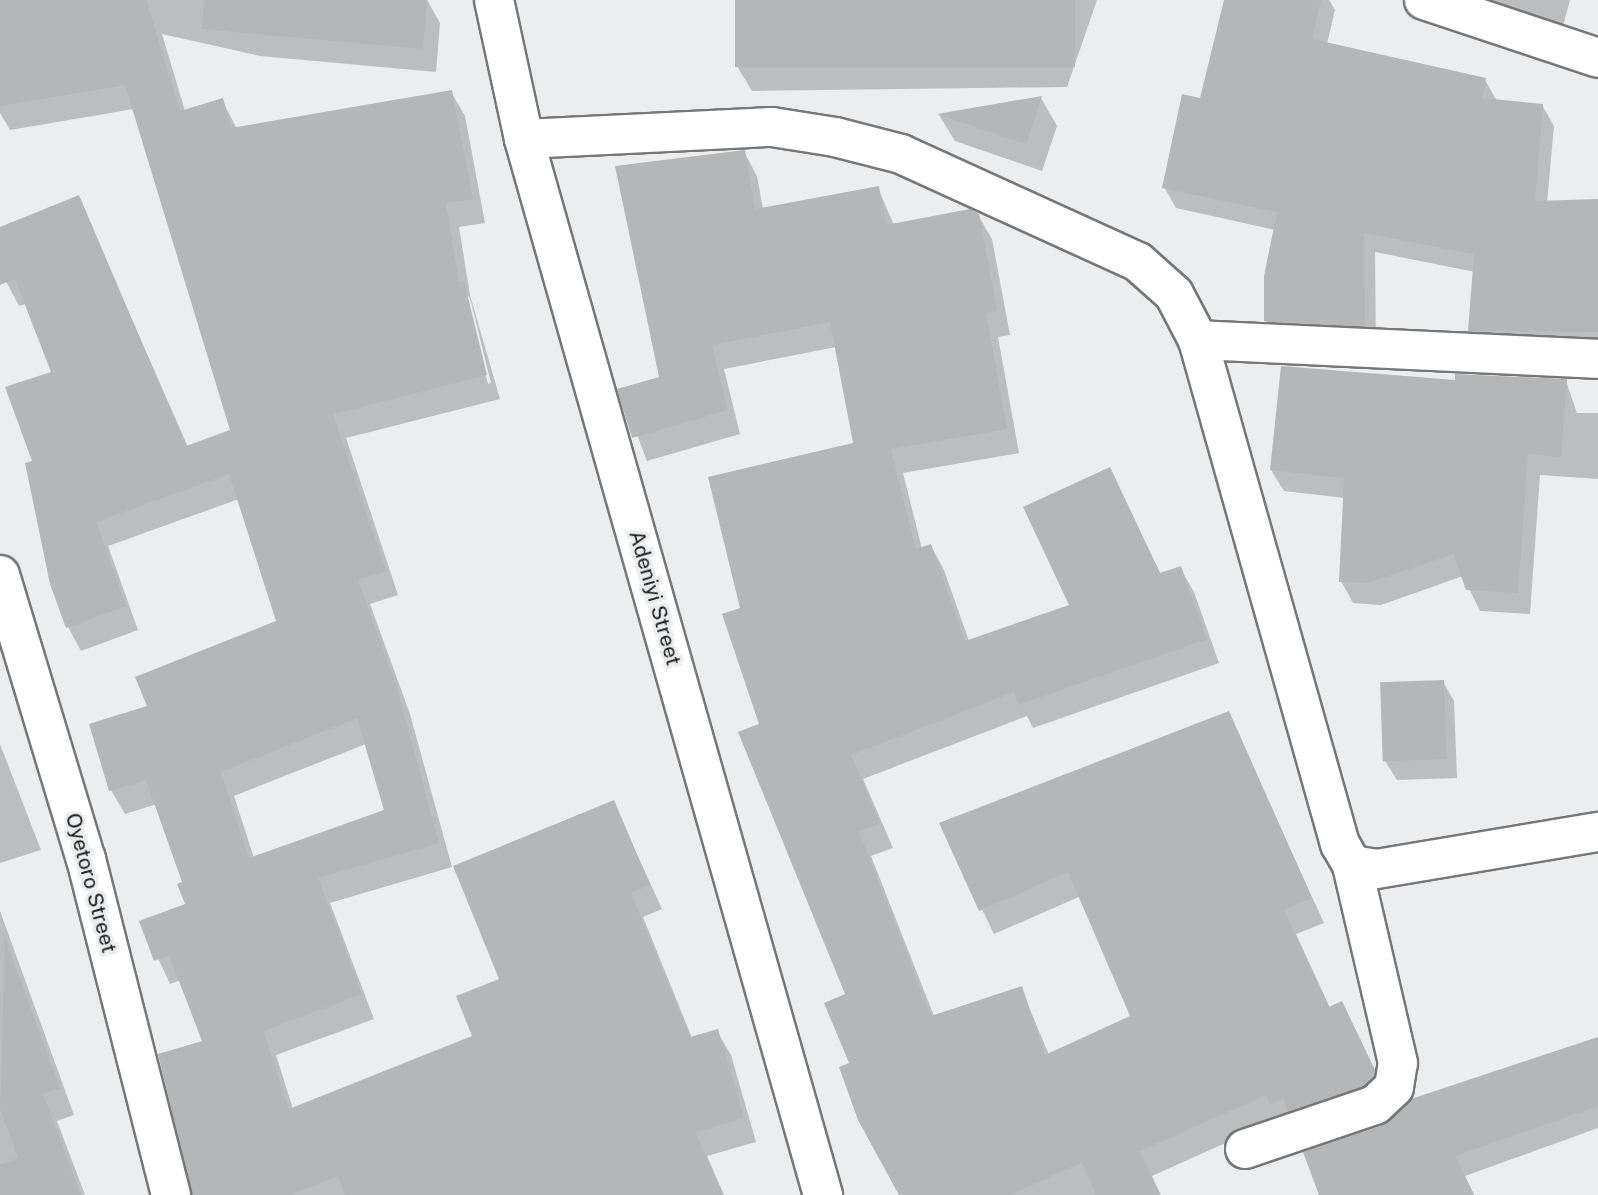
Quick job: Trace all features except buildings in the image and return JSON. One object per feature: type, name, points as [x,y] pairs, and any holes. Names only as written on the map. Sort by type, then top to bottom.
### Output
[{"type":"street","name":"Adeniyi Street","points":[[494,0],[524,139],[823,1195]]},
{"type":"street","points":[[1424,0],[1598,58]]},
{"type":"street","points":[[524,139],[772,127],[901,154],[1138,262],[1174,295],[1199,340],[1340,844],[1352,865],[1398,1063],[1394,1087],[1375,1105],[1245,1149]]},
{"type":"street","points":[[1199,340],[1598,359]]},
{"type":"street","name":"Oyetoro Street","points":[[0,575],[86,859],[170,1195]]},
{"type":"street","points":[[1352,865],[1376,869],[1598,832]]}]
